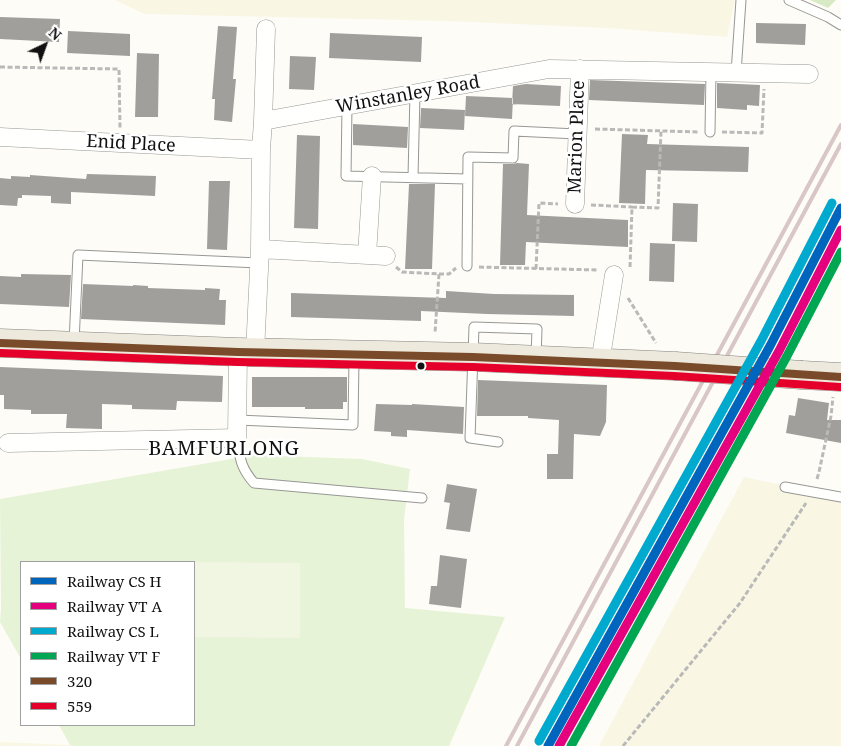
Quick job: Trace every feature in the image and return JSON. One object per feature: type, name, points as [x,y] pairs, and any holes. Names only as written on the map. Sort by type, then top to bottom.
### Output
[{"type":"main road","points":[[0,343],[246,352],[473,357],[673,366],[838,377]]},
{"type":"street","points":[[8,443],[237,438],[246,352],[260,256],[261,150],[266,29]]},
{"type":"street","name":"Winstanley Road","points":[[263,121],[549,69],[765,73],[784,82],[809,74]]},
{"type":"street","name":"Marion Place","points":[[575,204],[580,70]]},
{"type":"street","name":"Enid Place","points":[[0,137],[261,150]]},
{"type":"street","points":[[367,255],[372,176]]},
{"type":"street","points":[[260,256],[386,256]]},
{"type":"street","points":[[600,363],[614,275]]},
{"type":"lane","points":[[736,73],[741,0]]},
{"type":"lane","points":[[789,0],[828,17],[841,25]]},
{"type":"lane","points":[[710,132],[711,72]]},
{"type":"lane","points":[[413,178],[416,93]]},
{"type":"lane","points":[[347,106],[346,176],[468,179]]},
{"type":"lane","points":[[467,266],[468,157],[513,158],[514,131],[578,132]]},
{"type":"lane","points":[[74,346],[78,255],[260,256]]},
{"type":"lane","points":[[238,420],[353,425],[354,354]]},
{"type":"lane","points":[[473,357],[470,438],[498,442]]},
{"type":"lane","points":[[237,438],[241,462],[246,474],[254,483],[422,498]]},
{"type":"lane","points":[[785,487],[841,497]]},
{"type":"path","points":[[0,67],[119,69],[120,143]]},
{"type":"path","points":[[578,132],[762,133],[765,73]]},
{"type":"path","points":[[386,256],[402,272],[449,274],[458,266],[467,266],[599,270],[614,275],[630,274],[632,206],[658,208],[662,131]]},
{"type":"path","points":[[434,356],[439,274]]},
{"type":"path","points":[[614,275],[673,366]]},
{"type":"path","points":[[623,746],[740,603],[813,492],[820,472],[838,377]]},
{"type":"shaded area","points":[[115,0],[735,0],[727,37],[607,28],[446,21],[144,14]]},
{"type":"shaded area","points":[[744,477],[841,497],[841,746],[599,746]]},
{"type":"shaded area","points":[[0,742],[70,745],[74,746],[0,746]]},
{"type":"green space","points":[[810,0],[836,0],[828,8]]},
{"type":"green space","points":[[254,455],[362,459],[410,469],[404,520],[405,608],[505,617],[449,746],[74,746],[70,745],[60,726],[195,726],[195,561],[20,561],[20,657],[0,622],[0,499]]},
{"type":"green space","points":[[195,562],[300,563],[300,638],[195,637]]},
{"type":"building","points":[[0,17],[60,19],[59,42],[0,39]]},
{"type":"building","points":[[756,23],[806,24],[805,45],[756,43]]},
{"type":"building","points":[[218,26],[237,27],[233,79],[236,79],[232,122],[214,120],[215,99],[212,99]]},
{"type":"building","points":[[68,31],[130,34],[130,56],[67,53]]},
{"type":"building","points":[[330,33],[422,37],[421,62],[329,58]]},
{"type":"building","points":[[137,53],[159,54],[158,117],[135,117]]},
{"type":"building","points":[[290,56],[316,57],[314,90],[289,89]]},
{"type":"building","points":[[590,80],[705,84],[704,105],[589,100]]},
{"type":"building","points":[[717,83],[760,85],[759,106],[747,105],[747,110],[717,108]]},
{"type":"building","points":[[526,84],[561,86],[560,106],[512,104],[513,86]]},
{"type":"building","points":[[466,96],[513,98],[512,119],[465,116]]},
{"type":"building","points":[[421,108],[465,110],[464,130],[420,128]]},
{"type":"building","points":[[353,124],[408,127],[407,148],[353,145]]},
{"type":"building","points":[[622,134],[648,135],[647,144],[749,147],[748,172],[646,170],[645,204],[619,203]]},
{"type":"building","points":[[297,135],[320,136],[318,229],[294,228]]},
{"type":"building","points":[[503,164],[529,164],[527,215],[628,220],[628,247],[526,242],[525,265],[500,265]]},
{"type":"building","points":[[87,174],[156,176],[155,196],[71,192],[71,204],[51,203],[51,196],[22,195],[22,198],[18,198],[17,206],[0,205],[0,178],[11,179],[11,176],[30,177],[30,175],[86,179]]},
{"type":"building","points":[[209,181],[230,181],[227,250],[207,249]]},
{"type":"building","points":[[409,184],[435,184],[432,269],[405,269]]},
{"type":"building","points":[[673,203],[698,204],[697,242],[672,241]]},
{"type":"building","points":[[650,243],[675,244],[674,282],[649,281]]},
{"type":"building","points":[[21,274],[71,275],[69,307],[0,304],[0,276],[21,277]]},
{"type":"building","points":[[83,284],[133,285],[148,286],[148,288],[220,289],[219,300],[226,300],[225,325],[81,319]]},
{"type":"building","points":[[446,291],[574,295],[574,316],[421,311],[421,321],[291,317],[291,293],[446,298]]},
{"type":"building","points":[[0,367],[223,376],[222,402],[177,401],[176,410],[132,409],[132,405],[102,404],[102,429],[66,428],[67,414],[31,414],[31,410],[4,409],[4,395],[0,395]]},
{"type":"building","points":[[252,377],[347,377],[347,402],[343,402],[343,409],[252,407]]},
{"type":"building","points":[[478,380],[607,385],[606,422],[600,436],[574,434],[573,479],[547,479],[547,454],[558,454],[559,420],[528,418],[528,416],[477,416]]},
{"type":"building","points":[[798,398],[829,403],[827,420],[841,420],[841,443],[786,433],[789,415],[795,416]]},
{"type":"building","points":[[376,404],[464,407],[463,434],[407,430],[407,437],[391,436],[391,432],[374,431]]},
{"type":"building","points":[[447,484],[477,489],[470,532],[446,529],[450,503],[444,502]]},
{"type":"building","points":[[440,555],[467,559],[461,608],[429,604],[431,586],[437,586]]},
{"type":"railway","points":[[506,746],[841,125]]},
{"type":"railway","points":[[517,746],[841,144]]},
{"type":"transit line","points":[[539,741],[761,341],[832,203]]},
{"type":"transit line","points":[[548,746],[770,346],[841,208]]},
{"type":"transit line","points":[[559,746],[779,351],[841,230]]},
{"type":"transit line","points":[[571,746],[787,356],[841,252]]},
{"type":"transit line","name":"320","points":[[0,343],[238,352],[473,357],[675,366],[841,377]]},
{"type":"transit line","name":"559","points":[[0,353],[238,362],[473,367],[674,376],[840,387]]},
{"type":"district","name":"BAMFURLONG","points":[[224,449]]}]
